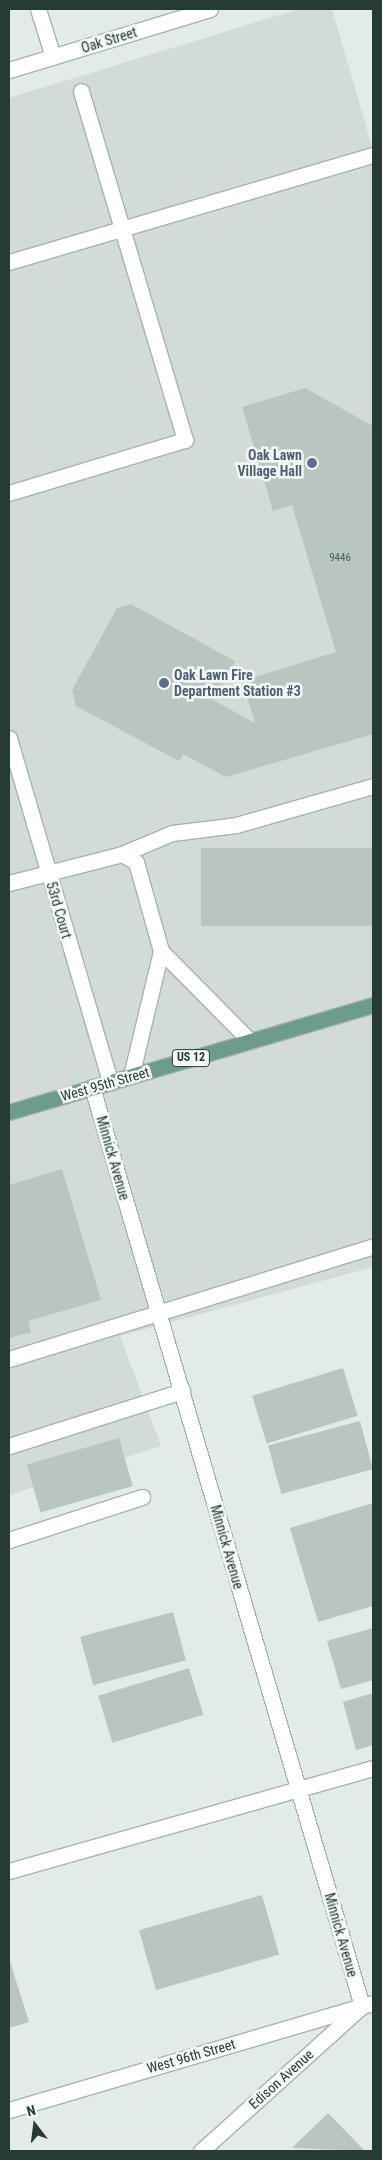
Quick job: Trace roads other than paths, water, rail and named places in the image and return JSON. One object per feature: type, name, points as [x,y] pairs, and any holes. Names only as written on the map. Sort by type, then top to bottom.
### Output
[{"type":"main road","name":"West 95th Street","points":[[9,1112],[373,1005]]},
{"type":"street","points":[[38,9],[52,57]]},
{"type":"street","name":"Oak Street","points":[[9,70],[210,9]]},
{"type":"street","points":[[9,493],[185,440],[80,91]]},
{"type":"street","points":[[9,262],[373,154]]},
{"type":"street","name":"53rd Court","points":[[9,738],[110,1082]]},
{"type":"street","points":[[9,883],[49,875],[122,854],[172,833],[236,826],[373,786]]},
{"type":"street","points":[[122,854],[136,862],[161,951],[132,1076]]},
{"type":"street","points":[[161,951],[250,1041]]},
{"type":"street","name":"Minnick Avenue","points":[[92,1087],[298,1789],[368,2004]]},
{"type":"street","points":[[9,1359],[158,1310],[373,1246]]},
{"type":"street","points":[[9,1446],[182,1391]]},
{"type":"street","points":[[9,1540],[142,1497]]},
{"type":"street","points":[[9,1871],[373,1768]]},
{"type":"street","name":"West 96th Street","points":[[9,2110],[368,2004]]},
{"type":"street","name":"Edison Avenue","points":[[201,2151],[368,2004]]},
{"type":"place","name":"Oak Lawn Village Hall","points":[[312,463]]},
{"type":"place","name":"Oak Lawn Fire Department Station #3","points":[[164,683]]}]
